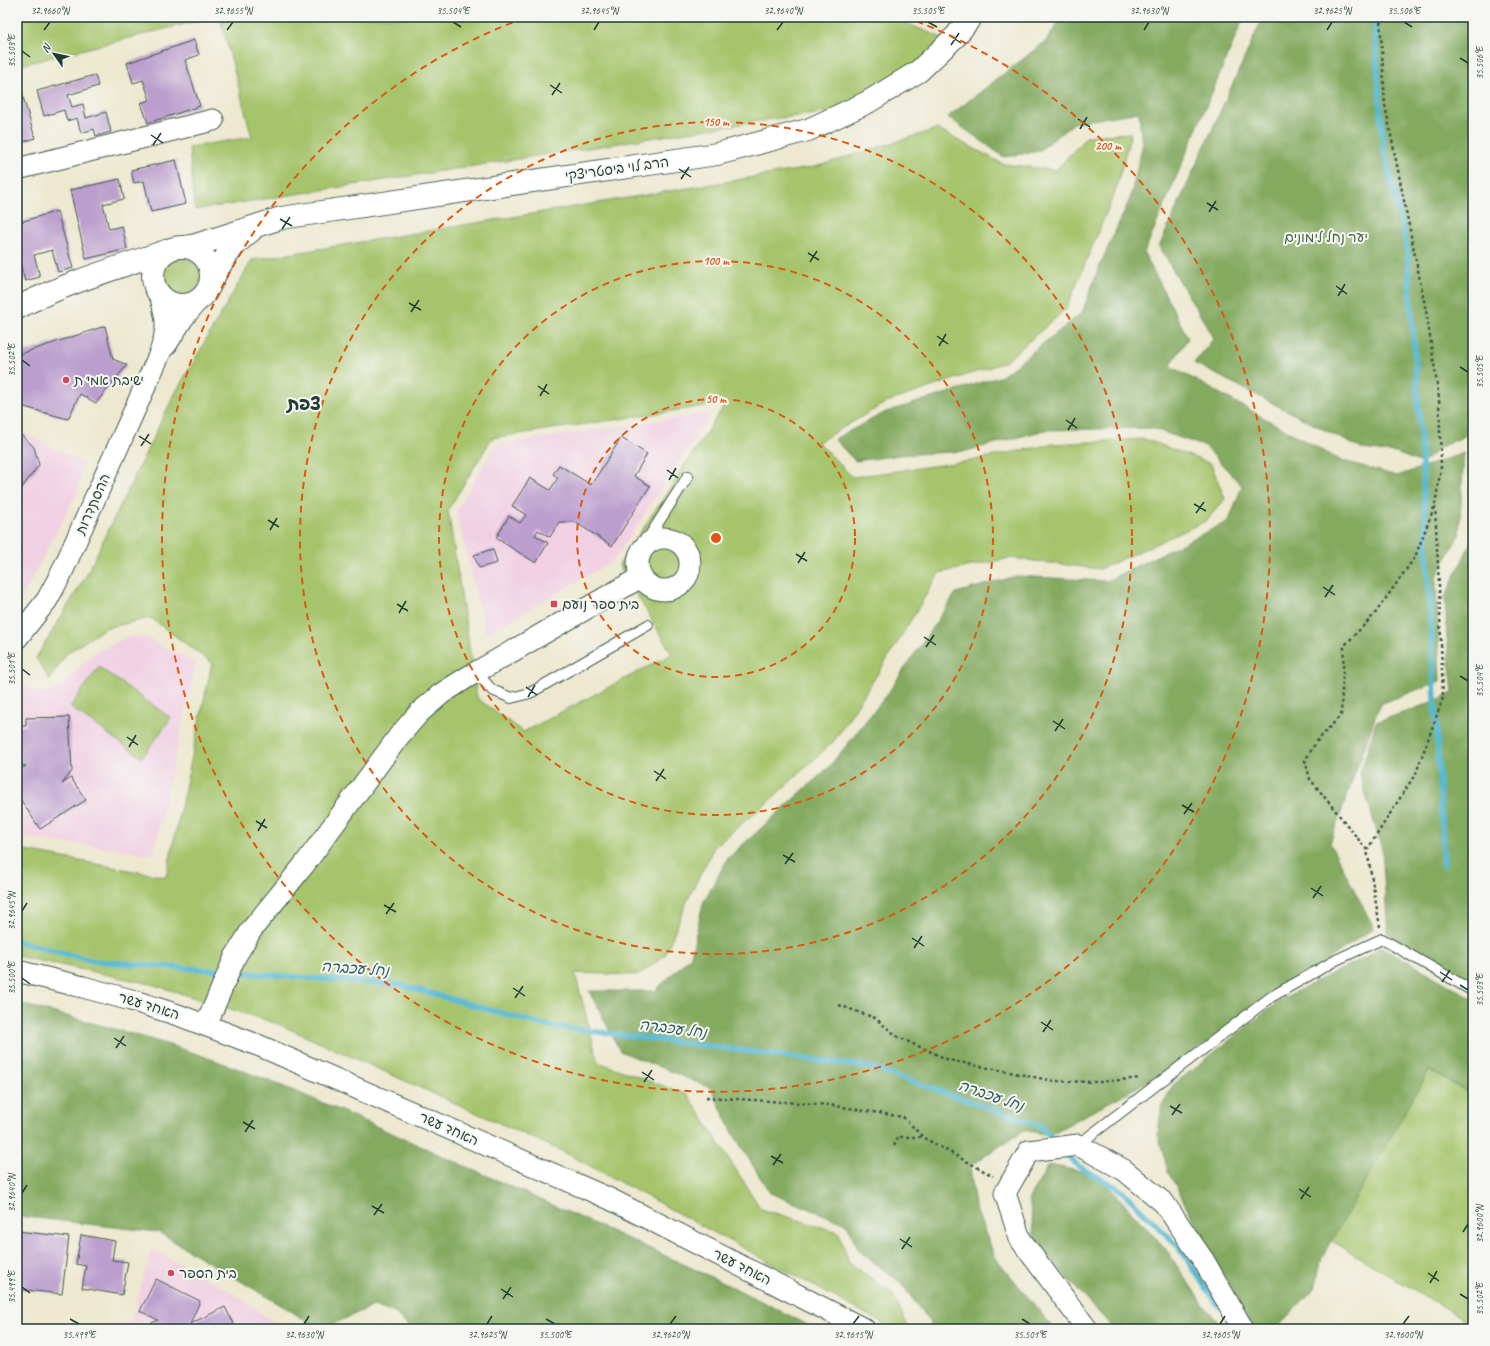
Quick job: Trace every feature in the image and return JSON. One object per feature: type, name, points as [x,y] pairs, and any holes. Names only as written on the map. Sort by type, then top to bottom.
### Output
[{"type":"street","name":"הרב לוי ביסטריצקי","points":[[97,275],[179,247],[196,245],[281,218],[717,154],[808,130],[868,102],[920,71],[956,36],[971,17]]},
{"type":"street","points":[[17,169],[213,120]]},
{"type":"street","name":"הרב לוי ביסטריצקי","points":[[203,293],[229,250],[253,229],[272,221]]},
{"type":"street","points":[[17,308],[43,295],[75,282],[97,275],[118,272],[130,274],[157,290],[170,304],[181,306],[187,305],[203,293],[211,272],[204,256],[196,250],[179,247],[166,252],[156,262],[152,272],[157,290]]},
{"type":"street","name":"ההסתדרות","points":[[156,363],[166,334],[167,323],[157,290]]},
{"type":"street","name":"ההסתדרות","points":[[17,638],[47,600],[62,572],[156,363],[170,337],[203,293]]},
{"type":"street","points":[[663,537],[672,538],[680,542],[686,549],[690,558],[690,571],[679,586],[671,590],[654,589],[646,584],[638,569],[637,560],[640,551],[646,544],[654,539],[663,537]]},
{"type":"street","points":[[206,1025],[236,957],[252,929],[304,865],[399,736],[420,713],[441,694],[476,672],[641,577]]},
{"type":"street","name":"האחד עשר","points":[[17,972],[131,1000],[206,1025],[260,1046],[610,1199],[864,1329]]},
{"type":"street","points":[[1087,1329],[1020,1239],[1005,1193],[1028,1151],[1077,1145],[1124,1170],[1164,1203],[1204,1261],[1243,1329]]},
{"type":"lane","points":[[640,551],[688,476]]},
{"type":"lane","points":[[476,672],[492,690],[511,698],[530,693],[648,625]]},
{"type":"lane","points":[[1077,1145],[1271,997],[1336,960],[1382,939],[1473,992]]},
{"type":"path","points":[[1380,17],[1385,105],[1427,316],[1439,398],[1441,467],[1435,505],[1415,556],[1374,615],[1344,646],[1340,715],[1317,741],[1305,760],[1310,779],[1367,850],[1382,939]]},
{"type":"path","points":[[1367,850],[1416,772],[1443,698],[1440,586],[1435,505]]},
{"type":"path","points":[[838,1005],[875,1018],[898,1038],[949,1060],[1054,1081],[1101,1082],[1149,1077],[1160,1082]]},
{"type":"path","points":[[706,1097],[830,1105],[903,1117],[924,1138],[1010,1185]]},
{"type":"path","points":[[894,1146],[898,1137],[924,1138]]},
{"type":"shaded area","points":[[711,413],[614,560],[486,634],[456,511],[496,445]]},
{"type":"shaded area","points":[[17,430],[82,462],[78,491],[23,595],[17,603]]},
{"type":"shaded area","points":[[130,636],[145,637],[196,663],[153,854],[17,837],[17,680],[32,690],[46,694],[64,684],[81,665],[96,652]]},
{"type":"shaded area","name":"בית הספר","points":[[152,1249],[240,1297],[284,1329],[91,1329],[91,1327],[131,1322]]},
{"type":"green space","points":[[17,17],[213,17],[17,66]]},
{"type":"green space","points":[[220,17],[732,17],[774,19],[774,17],[890,17],[960,45],[835,112],[771,119],[195,210],[189,147],[252,137]]},
{"type":"green space","points":[[1062,17],[1244,17],[1144,253],[1188,338],[1170,366],[1340,460],[1397,476],[1464,453],[1459,535],[1436,578],[1440,681],[1380,704],[1330,843],[1374,928],[1161,1074],[1049,1135],[1024,1130],[970,1166],[975,1207],[995,1257],[1054,1329],[937,1329],[930,1323],[901,1283],[859,1251],[847,1224],[770,1193],[734,1135],[711,1088],[620,1051],[589,991],[655,991],[691,956],[703,903],[728,858],[829,767],[886,696],[956,593],[1017,576],[1106,581],[1229,521],[1242,486],[1206,447],[1152,428],[1045,430],[966,451],[900,455],[855,461],[834,439],[886,412],[1002,376],[1082,313],[1099,267],[1130,199],[1142,148],[1139,112],[1074,123],[1039,151],[1004,157],[948,117],[1046,41]]},
{"type":"green space","name":"יער נחל לימונים","points":[[1263,17],[1473,17],[1473,432],[1441,447],[1422,463],[1396,453],[1362,449],[1194,363],[1214,338],[1159,247]]},
{"type":"green space","points":[[937,129],[1003,164],[1056,170],[1087,136],[1131,133],[1115,192],[1066,309],[1005,362],[887,402],[818,442],[852,477],[970,461],[1053,444],[1145,439],[1211,464],[1225,499],[1206,521],[1100,569],[1010,558],[939,573],[893,650],[834,741],[768,802],[714,847],[688,899],[665,955],[639,975],[575,973],[598,1062],[688,1095],[761,1209],[839,1232],[849,1263],[892,1293],[909,1329],[894,1329],[564,1152],[278,1024],[151,984],[17,956],[17,861],[21,850],[166,877],[212,663],[151,618],[105,628],[66,654],[50,680],[36,658],[86,576],[173,397],[252,260],[815,167]],"holes":[[[726,403],[619,565],[672,654],[523,732],[477,698],[448,510],[492,438]]]},
{"type":"green space","points":[[178,257],[186,257],[196,262],[200,269],[200,283],[196,290],[186,295],[178,295],[168,290],[166,287],[163,280],[163,272],[168,262],[171,260]]},
{"type":"green space","points":[[1473,538],[1473,981],[1388,934],[1382,850],[1360,774],[1376,722],[1414,709],[1453,693],[1447,638],[1445,597]]},
{"type":"green space","points":[[99,667],[171,718],[142,758],[70,707]]},
{"type":"green space","points":[[1381,946],[1473,999],[1473,1095],[1429,1070],[1322,1257],[1315,1288],[1275,1329],[1253,1329],[1201,1235],[1168,1171],[1158,1134],[1161,1108],[1173,1085],[1283,998],[1366,957]]},
{"type":"green space","points":[[17,1003],[175,1047],[275,1083],[662,1254],[778,1309],[816,1329],[411,1329],[395,1313],[373,1306],[322,1329],[317,1329],[291,1311],[158,1232],[17,1216]]},
{"type":"green space","points":[[1429,1070],[1473,1095],[1473,1325],[1327,1238]]},
{"type":"green space","points":[[1049,1165],[1098,1175],[1165,1248],[1202,1303],[1224,1329],[1114,1329],[1035,1243],[1029,1198]]},
{"type":"building","points":[[194,40],[199,55],[185,60],[200,106],[148,123],[141,103],[150,100],[143,80],[133,83],[127,63]]},
{"type":"building","points":[[95,75],[98,86],[68,95],[72,107],[83,104],[86,118],[106,112],[111,132],[96,136],[94,129],[81,133],[77,118],[67,121],[64,110],[44,116],[37,91]]},
{"type":"building","points":[[18,80],[35,138],[17,144],[17,81]]},
{"type":"building","points":[[176,160],[186,204],[151,212],[144,181],[134,183],[131,170]]},
{"type":"building","points":[[120,179],[124,199],[103,204],[109,229],[122,226],[127,249],[86,259],[70,190]]},
{"type":"building","points":[[57,211],[73,268],[58,272],[52,250],[34,255],[40,277],[25,281],[17,253],[17,223]]},
{"type":"building","name":"ישיבת אמי\"ת","points":[[105,326],[113,359],[127,365],[96,403],[80,394],[68,419],[17,405],[17,355]]},
{"type":"building","points":[[18,432],[34,447],[39,465],[17,494]]},
{"type":"building","points":[[621,438],[647,454],[634,476],[650,486],[612,546],[575,522],[559,522],[550,537],[538,530],[535,535],[548,543],[536,563],[496,538],[509,516],[520,523],[526,515],[512,506],[530,478],[550,490],[558,478],[553,474],[559,465],[591,485]]},
{"type":"building","points":[[493,549],[497,563],[479,568],[474,555]]},
{"type":"building","points":[[69,717],[72,771],[62,784],[71,778],[86,800],[40,829],[17,794],[17,772],[26,766],[17,765],[17,726],[26,726],[26,718]]},
{"type":"building","points":[[17,1231],[69,1237],[62,1294],[17,1289]]},
{"type":"building","points":[[81,1235],[115,1241],[112,1260],[128,1262],[122,1295],[82,1288],[86,1266],[76,1264]]},
{"type":"building","points":[[156,1279],[200,1301],[190,1324],[225,1307],[236,1329],[140,1329],[158,1320],[140,1311]]},
{"type":"waterway","points":[[1374,17],[1383,146],[1407,247],[1421,442],[1444,865]]},
{"type":"waterway","name":"נחל עכברה","points":[[17,941],[94,961],[225,971]]},
{"type":"waterway","name":"נחל עכברה","points":[[233,972],[401,985],[544,1025],[870,1067],[1039,1125],[1055,1142]]},
{"type":"waterway","name":"נחל עכברה","points":[[1065,1153],[1078,1166],[1121,1190],[1178,1246],[1218,1306]]},
{"type":"place","name":"ישיבת אמי\"ת","points":[[66,380]]},
{"type":"place","name":"בית ספר נועם","points":[[554,604]]},
{"type":"place","name":"בית הספר","points":[[171,1273]]},
{"type":"district","name":"צפת","points":[[304,404]]}]
